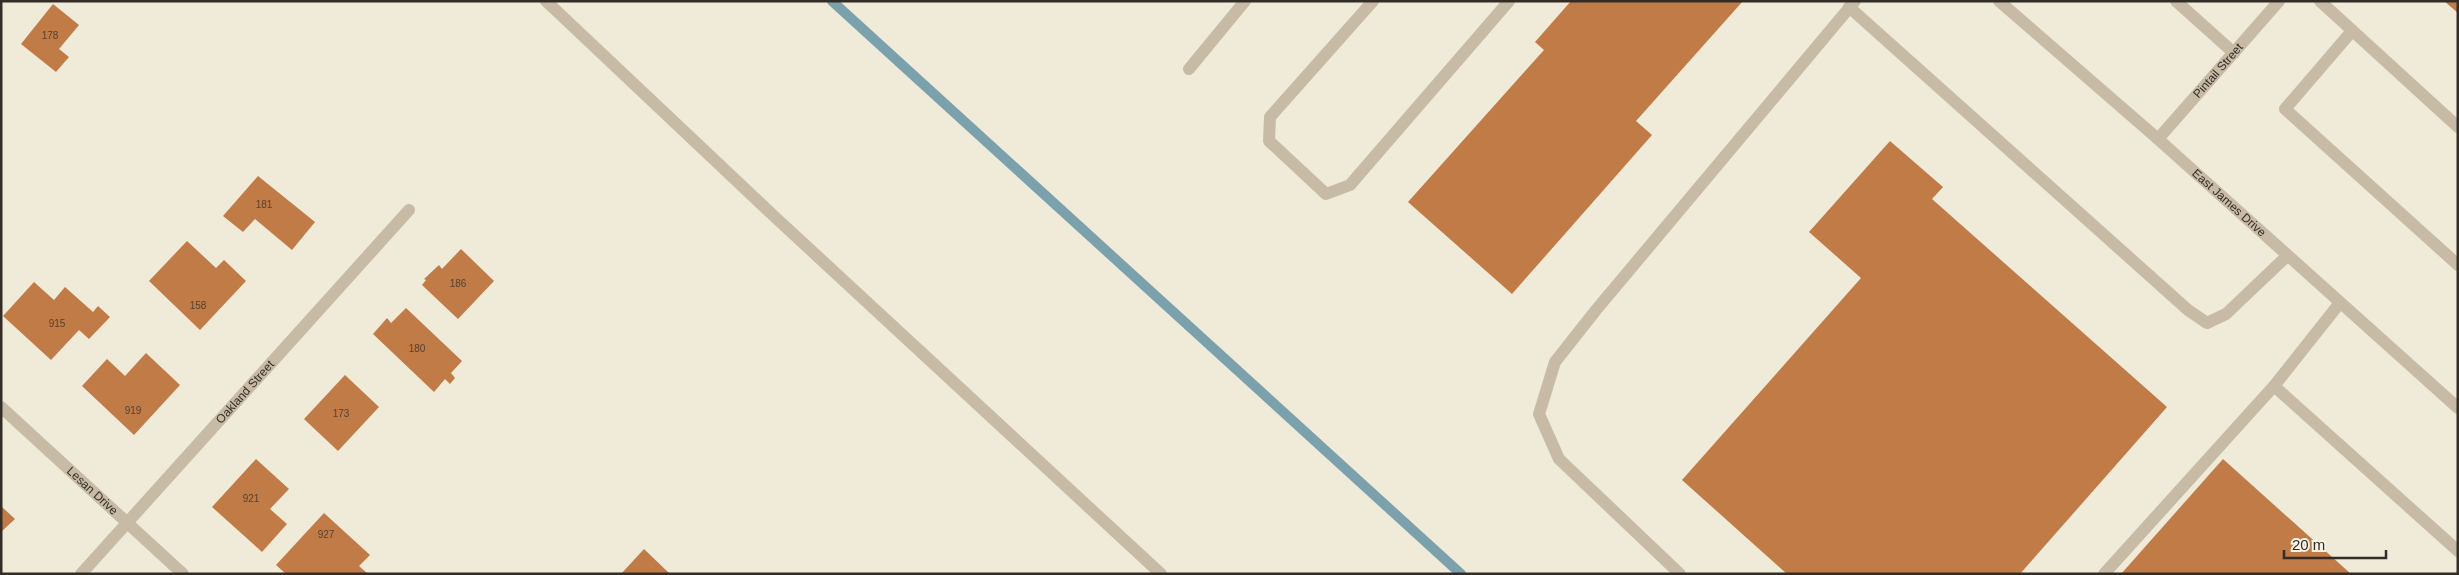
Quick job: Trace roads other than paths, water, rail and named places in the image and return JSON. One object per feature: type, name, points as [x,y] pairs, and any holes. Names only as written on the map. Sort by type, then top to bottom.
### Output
[{"type":"street","points":[[546,1],[784,225],[1161,574]]},
{"type":"street","points":[[1189,69],[1245,1]]},
{"type":"street","points":[[1373,1],[1270,118],[1269,141],[1326,194],[1350,185],[1509,1]]},
{"type":"street","name":"East James Drive","points":[[1999,1],[2458,408]]},
{"type":"street","points":[[2176,1],[2234,53]]},
{"type":"street","name":"Pintail Street","points":[[2158,140],[2279,1]]},
{"type":"street","points":[[2320,1],[2458,128]]},
{"type":"street","points":[[1680,574],[1559,459],[1539,414],[1555,362],[1596,310],[1852,4],[2174,297],[2207,323],[2226,314],[2287,256]]},
{"type":"street","points":[[2352,30],[2285,109],[2458,265]]},
{"type":"street","name":"Oakland Street","points":[[81,574],[409,210]]},
{"type":"street","points":[[2104,574],[2274,386],[2339,304]]},
{"type":"street","points":[[2274,386],[2458,551]]},
{"type":"street","name":"Lesan Drive","points":[[1,407],[183,574]]},
{"type":"waterway","points":[[832,1],[1461,574]]}]
